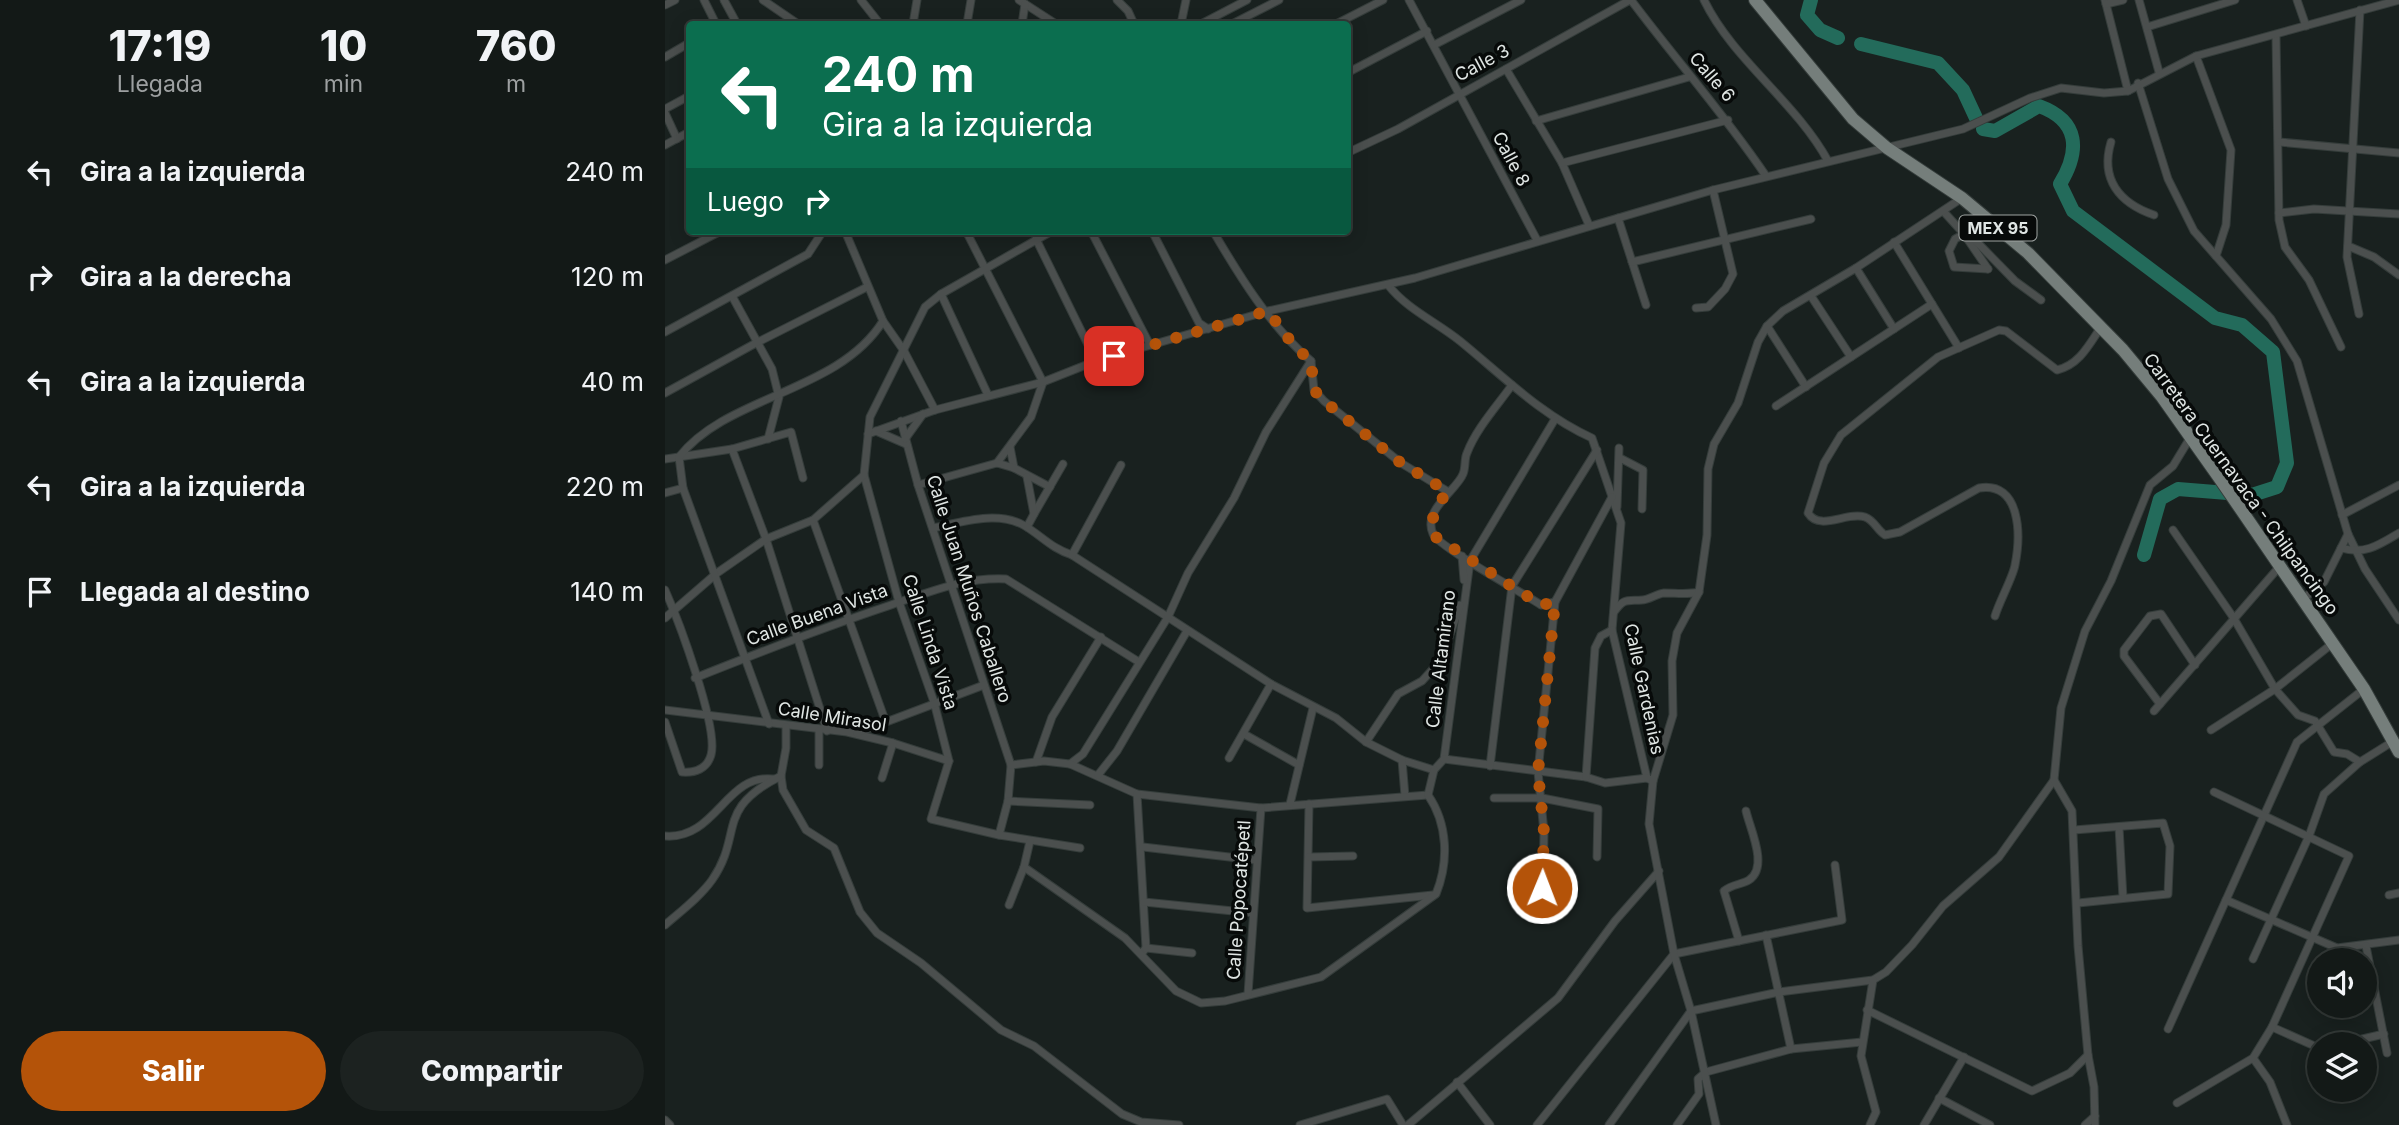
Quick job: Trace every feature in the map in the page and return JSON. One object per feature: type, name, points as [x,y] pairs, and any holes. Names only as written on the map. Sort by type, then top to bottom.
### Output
[{"type":"main road","name":"Carretera Cuernavaca - Chilpancingo","points":[[1755,0],[1853,119],[1887,148],[1962,198],[2028,253],[2101,326],[2162,397],[2364,689],[2395,747]]},
{"type":"street","points":[[665,5],[675,0]]},
{"type":"street","points":[[704,0],[714,21]]},
{"type":"street","points":[[724,0],[735,21]]},
{"type":"street","points":[[763,0],[794,21]]},
{"type":"street","points":[[861,0],[878,21]]},
{"type":"street","points":[[914,21],[917,0]]},
{"type":"street","points":[[968,21],[971,0]]},
{"type":"street","points":[[1117,0],[1133,21]]},
{"type":"street","points":[[1128,11],[1130,0]]},
{"type":"street","points":[[1182,21],[1186,0]]},
{"type":"street","points":[[1207,21],[1247,0]]},
{"type":"street","points":[[1237,21],[1263,4],[1279,0]]},
{"type":"street","points":[[1341,21],[1383,0]]},
{"type":"street","name":"Calle 8","points":[[1409,0],[1537,240]]},
{"type":"street","points":[[1434,45],[1521,0]]},
{"type":"street","name":"Calle 3","points":[[1351,151],[1398,129],[1631,0]]},
{"type":"street","name":"Calle 6","points":[[1631,0],[1689,77],[1728,120],[1766,176]]},
{"type":"street","points":[[1704,0],[1740,51],[1815,136],[1828,161]]},
{"type":"street","points":[[2123,0],[2106,2],[2128,90]]},
{"type":"street","points":[[2139,0],[2159,72]]},
{"type":"street","points":[[2147,27],[2235,0]]},
{"type":"street","points":[[2297,0],[2306,26]]},
{"type":"street","points":[[872,432],[935,410],[1043,382],[1096,361],[1268,311],[1388,285],[1713,190],[1963,129],[2030,98],[2061,88],[2103,93],[2128,90],[2159,72],[2196,56],[2399,0]]},
{"type":"street","points":[[1022,2],[1022,21]]},
{"type":"street","points":[[1022,2],[1051,21]]},
{"type":"street","points":[[2359,314],[2347,257],[2360,10]]},
{"type":"street","points":[[1351,71],[1427,32]]},
{"type":"street","points":[[2276,36],[2279,213],[2285,247],[2309,280],[2341,347]]},
{"type":"street","points":[[665,57],[686,45]]},
{"type":"street","points":[[2196,56],[2231,150],[2226,225],[2216,256]]},
{"type":"street","points":[[1506,69],[1562,163],[1589,225]]},
{"type":"street","points":[[1536,121],[1689,77]]},
{"type":"street","points":[[2139,83],[2168,179],[2194,231],[2271,318],[2297,361],[2348,534],[2356,552],[2399,620]]},
{"type":"street","points":[[677,139],[665,111],[686,98]]},
{"type":"street","points":[[1562,163],[1728,120]]},
{"type":"street","points":[[665,145],[686,134]]},
{"type":"street","points":[[2111,142],[2107,157],[2110,185],[2135,209],[2154,215]]},
{"type":"street","points":[[2279,142],[2399,153]]},
{"type":"street","points":[[1696,308],[1708,307],[1725,289],[1733,274],[1730,255],[1722,239],[1713,190]]},
{"type":"street","points":[[1716,1125],[1706,1072],[1674,954],[1649,824],[1650,779],[1673,715],[1672,662],[1677,633],[1699,592],[1707,535],[1709,470],[1714,444],[1738,403],[1758,342],[1767,326],[1783,311],[1856,268],[1962,198]]},
{"type":"street","points":[[2279,213],[2314,209],[2399,214]]},
{"type":"street","points":[[1944,212],[1964,234],[1989,270],[1954,267],[1949,251],[1951,244],[1964,234]]},
{"type":"street","points":[[1618,218],[1646,305]]},
{"type":"street","points":[[1632,262],[1811,219]]},
{"type":"street","points":[[1964,234],[1991,254],[2015,281],[2041,300]]},
{"type":"street","points":[[665,260],[713,235]]},
{"type":"street","points":[[665,332],[808,254],[820,235]]},
{"type":"street","points":[[847,235],[883,321],[904,351],[935,410]]},
{"type":"street","points":[[968,235],[1043,382],[1031,417],[997,463]]},
{"type":"street","points":[[665,618],[717,573],[767,543],[777,532],[813,520],[864,475],[872,432],[870,417],[925,307],[941,294],[1044,235]]},
{"type":"street","points":[[1093,235],[1150,345]]},
{"type":"street","points":[[1154,235],[1199,323],[1208,329]]},
{"type":"street","points":[[1215,235],[1239,276],[1295,347],[1311,361],[1314,390],[1401,463],[1447,491]]},
{"type":"street","points":[[1035,239],[1096,361]]},
{"type":"street","points":[[1894,242],[1959,348]]},
{"type":"street","points":[[2348,246],[2374,257],[2399,275]]},
{"type":"street","points":[[1856,268],[1894,329]]},
{"type":"street","points":[[1388,285],[1403,304],[1458,339],[1555,419]]},
{"type":"street","points":[[665,393],[756,342],[867,287]]},
{"type":"street","points":[[941,294],[988,395]]},
{"type":"street","points":[[732,296],[772,369],[779,397],[768,439]]},
{"type":"street","points":[[1811,296],[1851,357]]},
{"type":"street","points":[[1776,406],[1932,304]]},
{"type":"street","points":[[769,724],[717,573],[683,488],[679,457],[690,443],[729,419],[779,397],[856,353],[871,341],[883,321]]},
{"type":"street","points":[[1767,326],[1805,387]]},
{"type":"street","points":[[1995,616],[2015,566],[2020,524],[2007,493],[1993,485],[1979,488],[1900,532],[1885,535],[1878,531],[1870,519],[1862,515],[1819,522],[1808,513],[1824,463],[1841,435],[1938,356],[1991,332],[2006,331],[2057,370],[2066,368],[2083,355],[2101,326]]},
{"type":"street","points":[[1070,764],[1083,754],[1168,617],[1188,573],[1234,498],[1266,432],[1311,361]]},
{"type":"street","points":[[1512,385],[1467,453],[1463,476],[1447,491],[1434,513],[1431,530],[1434,536],[1462,556],[1541,605],[1555,602]]},
{"type":"street","points":[[872,432],[906,442],[924,414]]},
{"type":"street","name":"Calle Gardenias","points":[[1555,419],[1592,438],[1621,523],[1612,629],[1650,779]]},
{"type":"street","name":"Calle Altamirano","points":[[1444,759],[1470,561],[1555,419]]},
{"type":"street","name":"Calle Juan Muños Caballero","points":[[901,421],[918,485],[1011,765]]},
{"type":"street","points":[[665,459],[732,449],[791,432],[803,478]]},
{"type":"street","points":[[1609,1125],[1691,1011],[1779,992],[1873,980],[1886,972],[1912,945],[1943,906],[1999,857],[2054,780],[2061,708],[2085,631],[2111,581],[2150,485],[2173,467],[2190,438]]},
{"type":"street","points":[[1010,447],[1014,468]]},
{"type":"street","points":[[1617,511],[1619,448]]},
{"type":"street","points":[[732,449],[767,543],[797,636],[823,731],[819,765]]},
{"type":"street","points":[[1490,766],[1513,586],[1597,450]]},
{"type":"street","points":[[1620,458],[1643,470],[1642,509]]},
{"type":"street","points":[[918,485],[997,463],[1014,468],[1050,487]]},
{"type":"street","points":[[1027,527],[1063,464]]},
{"type":"street","points":[[1072,555],[1122,465]]},
{"type":"street","name":"Calle Linda Vista","points":[[864,475],[899,602],[934,702],[949,761]]},
{"type":"street","points":[[1027,477],[1034,514]]},
{"type":"street","points":[[2342,515],[2399,485]]},
{"type":"street","points":[[665,493],[683,488]]},
{"type":"street","points":[[1542,888],[1542,798],[1538,772],[1555,602],[1612,497]]},
{"type":"street","points":[[933,528],[1000,518],[1027,527],[1052,548],[1072,555],[1271,684],[1336,719],[1366,742],[1402,761],[1434,770]]},
{"type":"street","points":[[813,520],[885,720]]},
{"type":"street","points":[[2173,530],[2233,617],[2275,689],[2298,715],[2318,726],[2334,752],[2347,754],[2360,762]]},
{"type":"street","points":[[2341,548],[2356,552],[2375,548],[2399,533]]},
{"type":"street","points":[[2303,599],[2325,582],[2348,534]]},
{"type":"street","points":[[1366,742],[1398,694],[1422,681],[1447,646],[1459,609],[1464,580],[1462,556]]},
{"type":"street","points":[[2154,711],[2280,566]]},
{"type":"street","name":"Calle Buena Vista","points":[[695,678],[797,636],[951,584],[983,578],[1006,579],[1139,662]]},
{"type":"street","points":[[665,590],[709,715],[712,754],[706,765],[694,773],[682,772],[669,749],[665,722]]},
{"type":"street","points":[[1612,614],[1621,601],[1629,598],[1643,600],[1662,593],[1680,596],[1699,592]]},
{"type":"street","points":[[2160,704],[2124,656],[2124,650],[2150,616],[2161,614],[2195,665]]},
{"type":"street","points":[[1586,778],[1595,648],[1601,636],[1612,629]]},
{"type":"street","points":[[1098,775],[1117,751],[1187,631]]},
{"type":"street","points":[[1036,762],[1052,717],[1101,638]]},
{"type":"street","points":[[2211,730],[2275,689],[2333,643]]},
{"type":"street","points":[[1230,758],[1271,684]]},
{"type":"street","points":[[856,734],[885,720],[984,685]]},
{"type":"street","points":[[2168,1029],[2297,742],[2364,689]]},
{"type":"street","points":[[1290,804],[1313,708]]},
{"type":"street","name":"Calle Mirasol","points":[[665,710],[856,734],[949,761]]},
{"type":"street","points":[[786,727],[786,748],[778,777],[783,790],[806,830],[834,848],[860,912],[877,933],[921,963],[1001,1030],[1034,1046],[1122,1114],[1141,1122],[1179,1125]]},
{"type":"street","points":[[1244,734],[1300,765]]},
{"type":"street","points":[[882,778],[893,743]]},
{"type":"street","points":[[2253,959],[2309,836],[2324,793],[2360,762],[2395,747]]},
{"type":"street","points":[[1024,867],[1143,951],[1176,991],[1201,1003],[1225,1001],[1321,977],[1436,894],[1444,875],[1443,836],[1436,807],[1428,795],[1434,770],[1444,759],[1586,778],[1605,783],[1650,779]]},
{"type":"street","points":[[949,761],[931,819],[999,835],[1080,848]]},
{"type":"street","points":[[1402,761],[1405,796]]},
{"type":"street","points":[[999,835],[1008,801],[1011,765],[1036,762],[1070,764],[1137,794],[1261,808],[1428,795]]},
{"type":"street","points":[[665,836],[690,835],[749,782],[778,777]]},
{"type":"street","points":[[665,925],[713,879],[725,852],[733,819],[747,797],[778,777]]},
{"type":"street","points":[[2054,780],[2072,811],[2078,946],[2088,1055],[2094,1087],[2095,1125]]},
{"type":"street","points":[[2177,1103],[2253,1058],[2271,1027],[2349,856],[2214,792]]},
{"type":"street","points":[[1137,794],[1143,847],[1143,951]]},
{"type":"street","points":[[1494,798],[1542,798],[1598,809],[1597,857]]},
{"type":"street","points":[[1008,801],[1090,805]]},
{"type":"street","points":[[1309,804],[1307,908],[1436,894]]},
{"type":"street","name":"Calle Popocatépetl","points":[[1248,995],[1255,860],[1261,808]]},
{"type":"street","points":[[1739,941],[1724,891],[1750,879],[1758,870],[1759,860],[1745,811]]},
{"type":"street","points":[[2074,830],[2163,823],[2170,846],[2168,894],[2078,903]]},
{"type":"street","points":[[2119,827],[2123,898]]},
{"type":"street","points":[[1009,905],[1024,867],[1030,841]]},
{"type":"street","points":[[1143,847],[1255,860]]},
{"type":"street","points":[[1309,857],[1353,856]]},
{"type":"street","points":[[1537,1125],[1674,954],[1842,920],[1835,866]]},
{"type":"street","points":[[1300,1125],[1318,1123],[1387,1099],[1406,1125],[1558,998],[1615,921],[1659,871]]},
{"type":"street","points":[[2389,895],[2399,893]]},
{"type":"street","points":[[2226,900],[2310,939],[2337,948],[2399,940]]},
{"type":"street","points":[[1144,902],[1253,913]]},
{"type":"street","points":[[1766,935],[1791,1049]]},
{"type":"street","points":[[2366,946],[2387,1053]]},
{"type":"street","points":[[1143,951],[1192,953]]},
{"type":"street","points":[[1870,1125],[1876,1112],[1861,1056],[1873,980]]},
{"type":"street","points":[[1867,1010],[2032,1091],[2070,1073],[2088,1055]]},
{"type":"street","points":[[2271,1027],[2307,1043]]},
{"type":"street","points":[[2377,1036],[2384,1034]]},
{"type":"street","points":[[1677,1125],[1699,1094],[1698,1079],[1706,1072],[1791,1049],[1862,1042]]},
{"type":"street","points":[[1924,1125],[1964,1057]]},
{"type":"street","points":[[2253,1058],[2270,1082],[2287,1125]]},
{"type":"street","points":[[1457,1082],[1487,1124]]},
{"type":"street","points":[[1939,1098],[1990,1125]]},
{"type":"street","points":[[2085,1125],[2095,1116]]},
{"type":"street","points":[[665,1120],[670,1125]]},
{"type":"waterway","points":[[1811,0],[1807,15],[1820,30],[1838,38]]},
{"type":"waterway","points":[[1861,44],[1938,63],[1963,90],[1976,118]]},
{"type":"waterway","points":[[1983,129],[1995,131],[2039,106],[2052,112],[2069,129],[2072,138],[2071,160],[2060,184],[2073,211],[2215,318],[2242,325],[2273,352],[2287,463],[2277,487],[2252,495],[2178,489],[2160,499],[2144,555]]},
{"type":"route","points":[[1114,356],[1268,311],[1295,347],[1311,361],[1314,390],[1324,401],[1401,463],[1447,491],[1434,513],[1431,530],[1434,536],[1541,605],[1555,602],[1538,772],[1544,832],[1542,888]]}]
